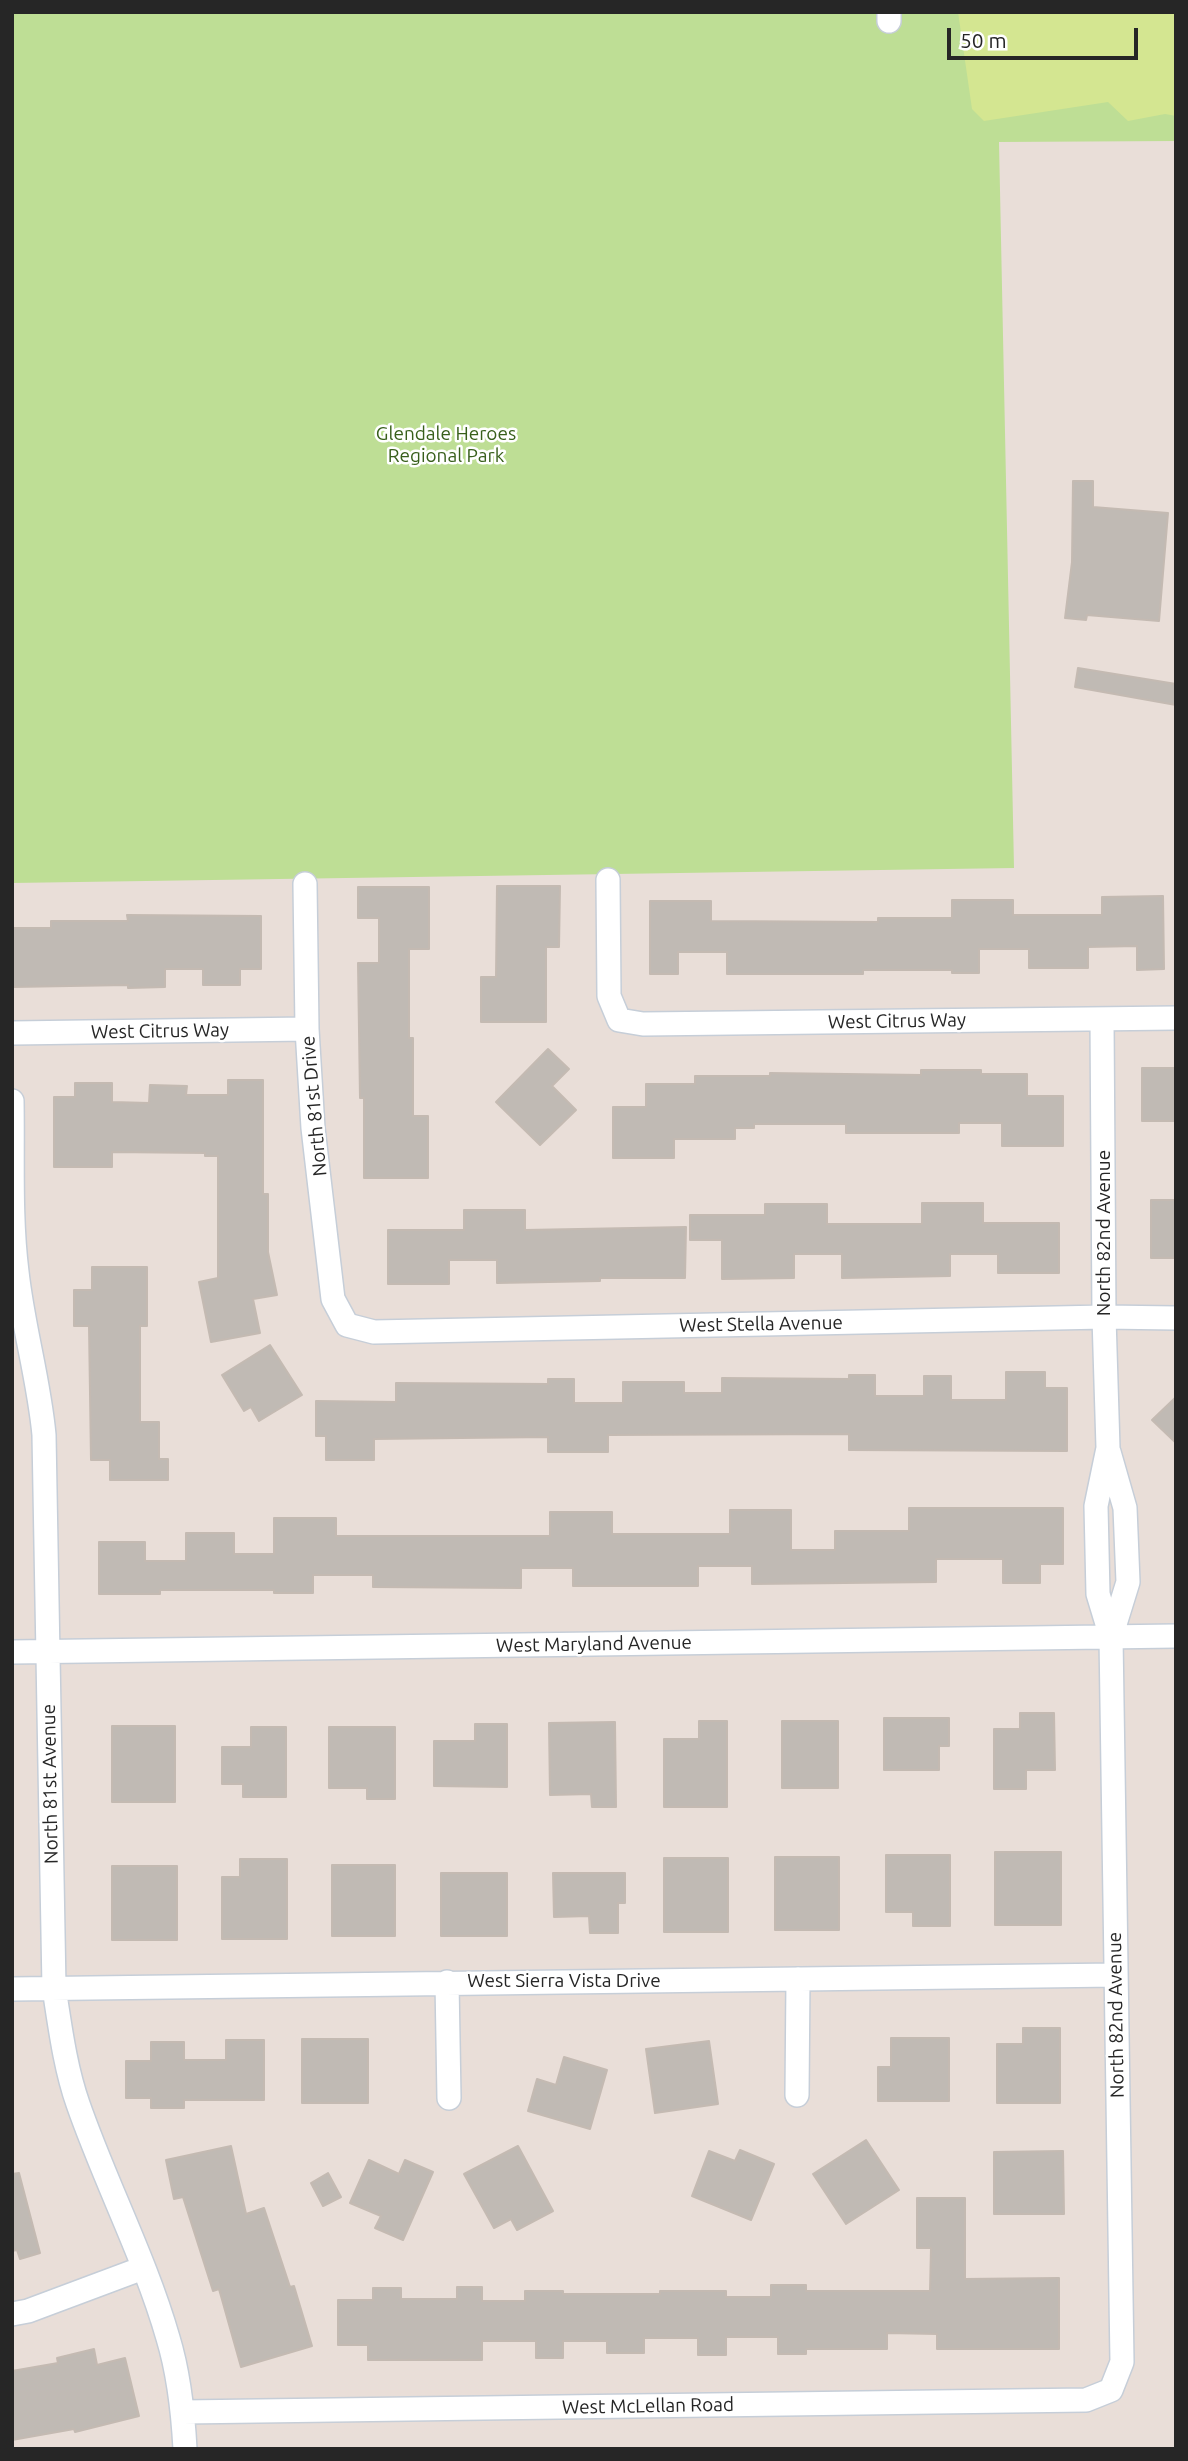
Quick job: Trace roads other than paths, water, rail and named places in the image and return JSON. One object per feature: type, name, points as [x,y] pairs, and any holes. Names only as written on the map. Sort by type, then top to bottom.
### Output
[{"type":"street","name":"West Citrus Way","points":[[608,880],[610,996],[619,1020],[643,1024],[1176,1018]]},
{"type":"street","name":"North 81st Drive","points":[[305,884],[307,1028],[313,1128],[333,1299],[347,1325]]},
{"type":"street","name":"North 82nd Avenue","points":[[1102,1019],[1104,1317],[1108,1448],[1096,1506],[1098,1594],[1111,1637],[1122,2362],[1111,2390]]},
{"type":"street","name":"West Citrus Way","points":[[12,1033],[307,1028]]},
{"type":"street","name":"North 81st Avenue","points":[[12,1101],[19,1335],[40,1395],[44,1435],[54,1988],[76,2100],[169,2338],[183,2412],[185,2449]]},
{"type":"street","name":"West Stella Avenue","points":[[347,1325],[374,1332],[1104,1317],[1176,1318]]},
{"type":"street","name":"West Maryland Avenue","points":[[12,1652],[1176,1636]]},
{"type":"street","name":"West Sierra Vista Drive","points":[[12,1989],[1116,1975]]},
{"type":"street","points":[[797,2095],[798,1979]]},
{"type":"street","points":[[447,1982],[449,2098]]},
{"type":"street","points":[[12,2314],[28,2311],[143,2268]]},
{"type":"street","name":"West McLellan Road","points":[[183,2412],[1086,2400],[1111,2390]]},
{"type":"park label","name":"Glendale Heroes Regional Park","points":[[446,445]]}]
